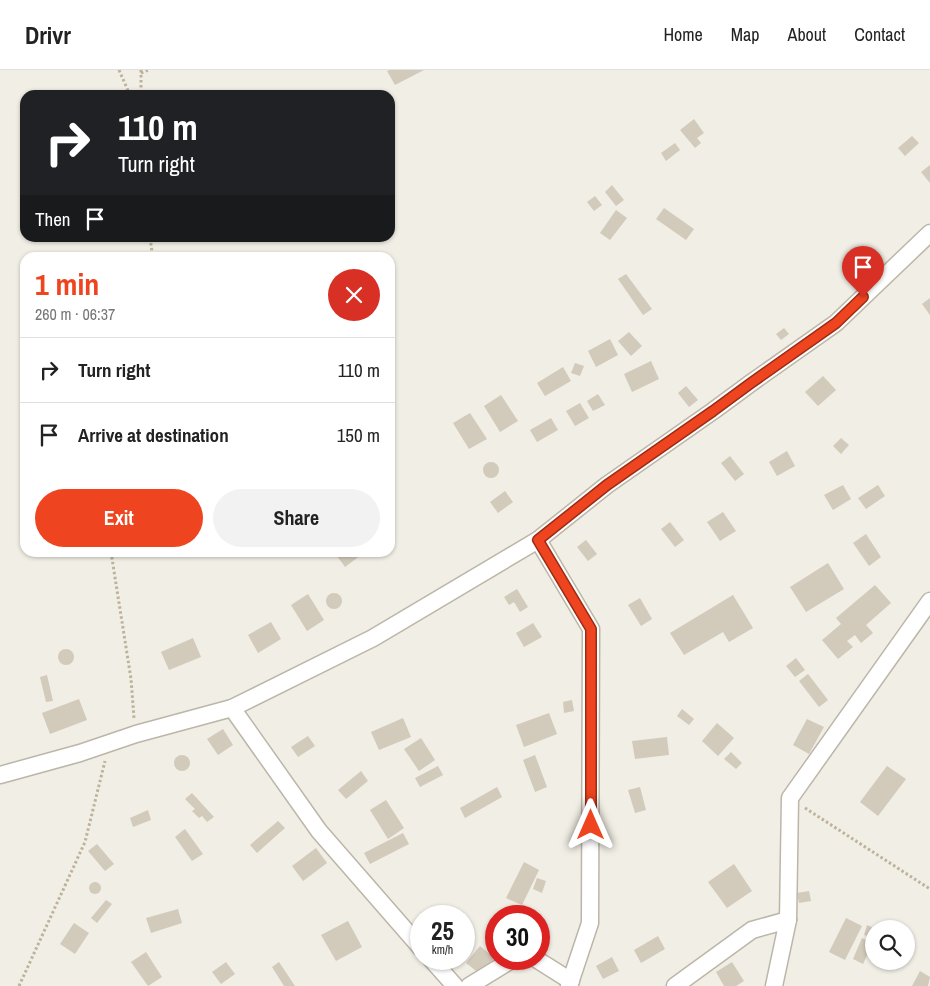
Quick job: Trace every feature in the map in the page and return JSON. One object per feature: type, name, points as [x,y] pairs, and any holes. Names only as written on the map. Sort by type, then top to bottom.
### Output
[{"type":"street","points":[[0,776],[80,753],[136,734],[232,708],[373,638],[538,540],[607,485],[836,323],[930,233]]},
{"type":"street","points":[[538,540],[591,629],[590,922],[570,984],[550,969]]},
{"type":"street","points":[[774,986],[788,920],[790,798],[930,601]]},
{"type":"street","points":[[232,708],[319,830],[410,935]]},
{"type":"street","points":[[675,986],[752,930],[788,920]]},
{"type":"street","points":[[441,970],[455,986]]},
{"type":"street","points":[[469,986],[495,970]]},
{"type":"path","points":[[119,70],[128,90]]},
{"type":"path","points":[[141,90],[141,71],[148,70]]},
{"type":"path","points":[[112,557],[131,679],[136,734]]},
{"type":"path","points":[[19,986],[85,842],[110,742]]},
{"type":"path","points":[[790,798],[930,889]]},
{"type":"building","points":[[424,70],[395,85],[387,71]]},
{"type":"building","points":[[694,119],[704,133],[697,138],[701,143],[695,148],[680,130]]},
{"type":"building","points":[[912,136],[919,143],[905,156],[898,148]]},
{"type":"building","points":[[675,143],[680,150],[666,161],[661,153]]},
{"type":"building","points":[[930,165],[930,183],[921,172]]},
{"type":"building","points":[[612,185],[624,200],[616,206],[605,192]]},
{"type":"building","points":[[595,196],[602,205],[594,211],[587,202]]},
{"type":"building","points":[[664,208],[694,229],[686,240],[656,219]]},
{"type":"building","points":[[616,210],[627,218],[610,240],[600,233]]},
{"type":"building","points":[[626,274],[652,309],[643,315],[618,279]]},
{"type":"building","points":[[930,298],[930,315],[922,304]]},
{"type":"building","points":[[784,328],[789,334],[781,340],[776,334]]},
{"type":"building","points":[[629,332],[642,346],[631,356],[618,341]]},
{"type":"building","points":[[610,339],[618,355],[596,367],[588,351]]},
{"type":"building","points":[[651,361],[659,379],[632,392],[624,374]]},
{"type":"building","points":[[575,363],[584,366],[580,376],[571,373]]},
{"type":"building","points":[[563,367],[571,381],[545,396],[537,383]]},
{"type":"building","points":[[823,376],[836,390],[818,406],[805,392]]},
{"type":"building","points":[[686,386],[698,400],[689,407],[678,393]]},
{"type":"building","points":[[598,394],[605,405],[593,411],[587,401]]},
{"type":"building","points":[[501,395],[518,421],[500,432],[484,406]]},
{"type":"building","points":[[580,403],[589,418],[575,426],[566,411]]},
{"type":"building","points":[[470,413],[487,439],[469,449],[453,423]]},
{"type":"building","points":[[551,418],[558,430],[537,442],[530,430]]},
{"type":"building","points":[[841,438],[849,445],[841,454],[833,446]]},
{"type":"building","points":[[787,451],[795,466],[777,476],[769,462]]},
{"type":"building","points":[[730,456],[744,474],[735,481],[721,463]]},
{"type":"building","points":[[491,462],[499,470],[491,478],[483,470]]},
{"type":"building","points":[[843,485],[851,499],[833,510],[824,495]]},
{"type":"building","points":[[878,485],[885,496],[866,509],[858,498]]},
{"type":"building","points":[[505,491],[513,502],[498,513],[490,502]]},
{"type":"building","points":[[723,512],[736,531],[720,541],[707,522]]},
{"type":"building","points":[[670,522],[684,540],[675,547],[661,529]]},
{"type":"building","points":[[866,534],[881,557],[869,566],[853,543]]},
{"type":"building","points":[[586,540],[597,554],[588,561],[577,547]]},
{"type":"building","points":[[338,557],[358,557],[345,567]]},
{"type":"building","points":[[828,563],[844,589],[806,612],[790,587]]},
{"type":"building","points":[[875,585],[891,603],[866,625],[873,633],[861,643],[855,635],[847,641],[853,647],[838,659],[822,640],[841,624],[836,618]]},
{"type":"building","points":[[517,589],[528,607],[520,612],[514,602],[509,605],[504,597]]},
{"type":"building","points":[[334,593],[342,601],[334,609],[326,601]]},
{"type":"building","points":[[308,594],[324,620],[307,631],[291,605]]},
{"type":"building","points":[[733,595],[753,628],[729,642],[723,632],[684,655],[670,633]]},
{"type":"building","points":[[640,598],[652,619],[641,626],[628,605]]},
{"type":"building","points":[[271,622],[281,639],[258,653],[248,635]]},
{"type":"building","points":[[533,623],[542,637],[524,647],[516,633]]},
{"type":"building","points":[[193,638],[201,657],[169,670],[161,652]]},
{"type":"building","points":[[66,649],[74,657],[66,665],[58,657]]},
{"type":"building","points":[[796,658],[805,670],[795,677],[786,666]]},
{"type":"building","points":[[808,674],[828,700],[819,707],[799,681]]},
{"type":"building","points":[[47,675],[53,701],[46,702],[40,677]]},
{"type":"building","points":[[79,699],[87,720],[50,734],[42,713]]},
{"type":"building","points":[[572,700],[574,711],[564,713],[563,702]]},
{"type":"building","points":[[682,709],[694,719],[689,725],[677,716]]},
{"type":"building","points":[[549,713],[557,734],[524,747],[516,725]]},
{"type":"building","points":[[403,718],[411,737],[379,750],[371,732]]},
{"type":"building","points":[[807,719],[824,727],[809,754],[793,745]]},
{"type":"building","points":[[717,723],[734,738],[718,756],[702,741]]},
{"type":"building","points":[[223,729],[233,745],[218,755],[207,739]]},
{"type":"building","points":[[308,736],[315,746],[298,757],[291,747]]},
{"type":"building","points":[[667,737],[669,755],[635,759],[632,741]]},
{"type":"building","points":[[421,738],[435,760],[419,771],[404,749]]},
{"type":"building","points":[[731,752],[742,763],[736,769],[724,759]]},
{"type":"building","points":[[182,755],[190,763],[182,771],[174,763]]},
{"type":"building","points":[[535,755],[547,787],[535,792],[523,760]]},
{"type":"building","points":[[438,766],[443,775],[420,787],[415,778]]},
{"type":"building","points":[[887,766],[906,779],[878,816],[860,802]]},
{"type":"building","points":[[361,771],[368,781],[346,799],[338,790]]},
{"type":"building","points":[[497,787],[502,797],[465,818],[460,808]]},
{"type":"building","points":[[640,787],[646,810],[635,813],[628,790]]},
{"type":"building","points":[[192,793],[214,817],[207,822],[202,816],[199,818],[192,811],[195,809],[185,799]]},
{"type":"building","points":[[386,800],[404,828],[388,839],[370,810]]},
{"type":"building","points":[[148,810],[151,820],[133,827],[130,818]]},
{"type":"building","points":[[278,821],[285,828],[257,853],[250,845]]},
{"type":"building","points":[[185,829],[203,854],[192,861],[175,837]]},
{"type":"building","points":[[403,833],[409,844],[370,864],[364,853]]},
{"type":"building","points":[[97,844],[114,864],[105,871],[88,851]]},
{"type":"building","points":[[316,848],[327,863],[303,881],[292,866]]},
{"type":"building","points":[[524,862],[539,870],[522,905],[506,898]]},
{"type":"building","points":[[734,864],[752,891],[727,908],[708,882]]},
{"type":"building","points":[[537,878],[546,881],[542,893],[533,889]]},
{"type":"building","points":[[97,882],[100,883],[100,893],[93,894],[90,893],[89,886],[90,883]]},
{"type":"building","points":[[809,891],[811,901],[799,903],[797,893]]},
{"type":"building","points":[[106,900],[112,904],[97,923],[91,918]]},
{"type":"building","points":[[178,909],[182,923],[151,933],[146,918]]},
{"type":"building","points":[[846,918],[862,926],[845,960],[829,952]]},
{"type":"building","points":[[348,921],[362,947],[336,961],[321,935]]},
{"type":"building","points":[[74,923],[89,933],[75,954],[60,944]]},
{"type":"building","points":[[658,936],[665,949],[641,963],[634,950]]},
{"type":"building","points":[[862,938],[865,939],[865,960],[863,964],[853,959]]},
{"type":"building","points":[[480,946],[485,950],[485,968],[480,974],[475,970],[475,952]]},
{"type":"building","points":[[146,952],[162,977],[148,986],[131,962]]},
{"type":"building","points":[[612,957],[619,971],[603,979],[596,966]]},
{"type":"building","points":[[226,962],[235,974],[221,984],[212,972]]},
{"type":"building","points":[[279,962],[295,986],[284,986],[272,967]]},
{"type":"building","points":[[732,962],[744,981],[736,986],[724,986],[716,972]]},
{"type":"building","points":[[920,971],[930,977],[928,986],[912,986]]},
{"type":"route","points":[[591,825],[591,629],[538,540],[607,485],[836,323],[863,297]]}]
